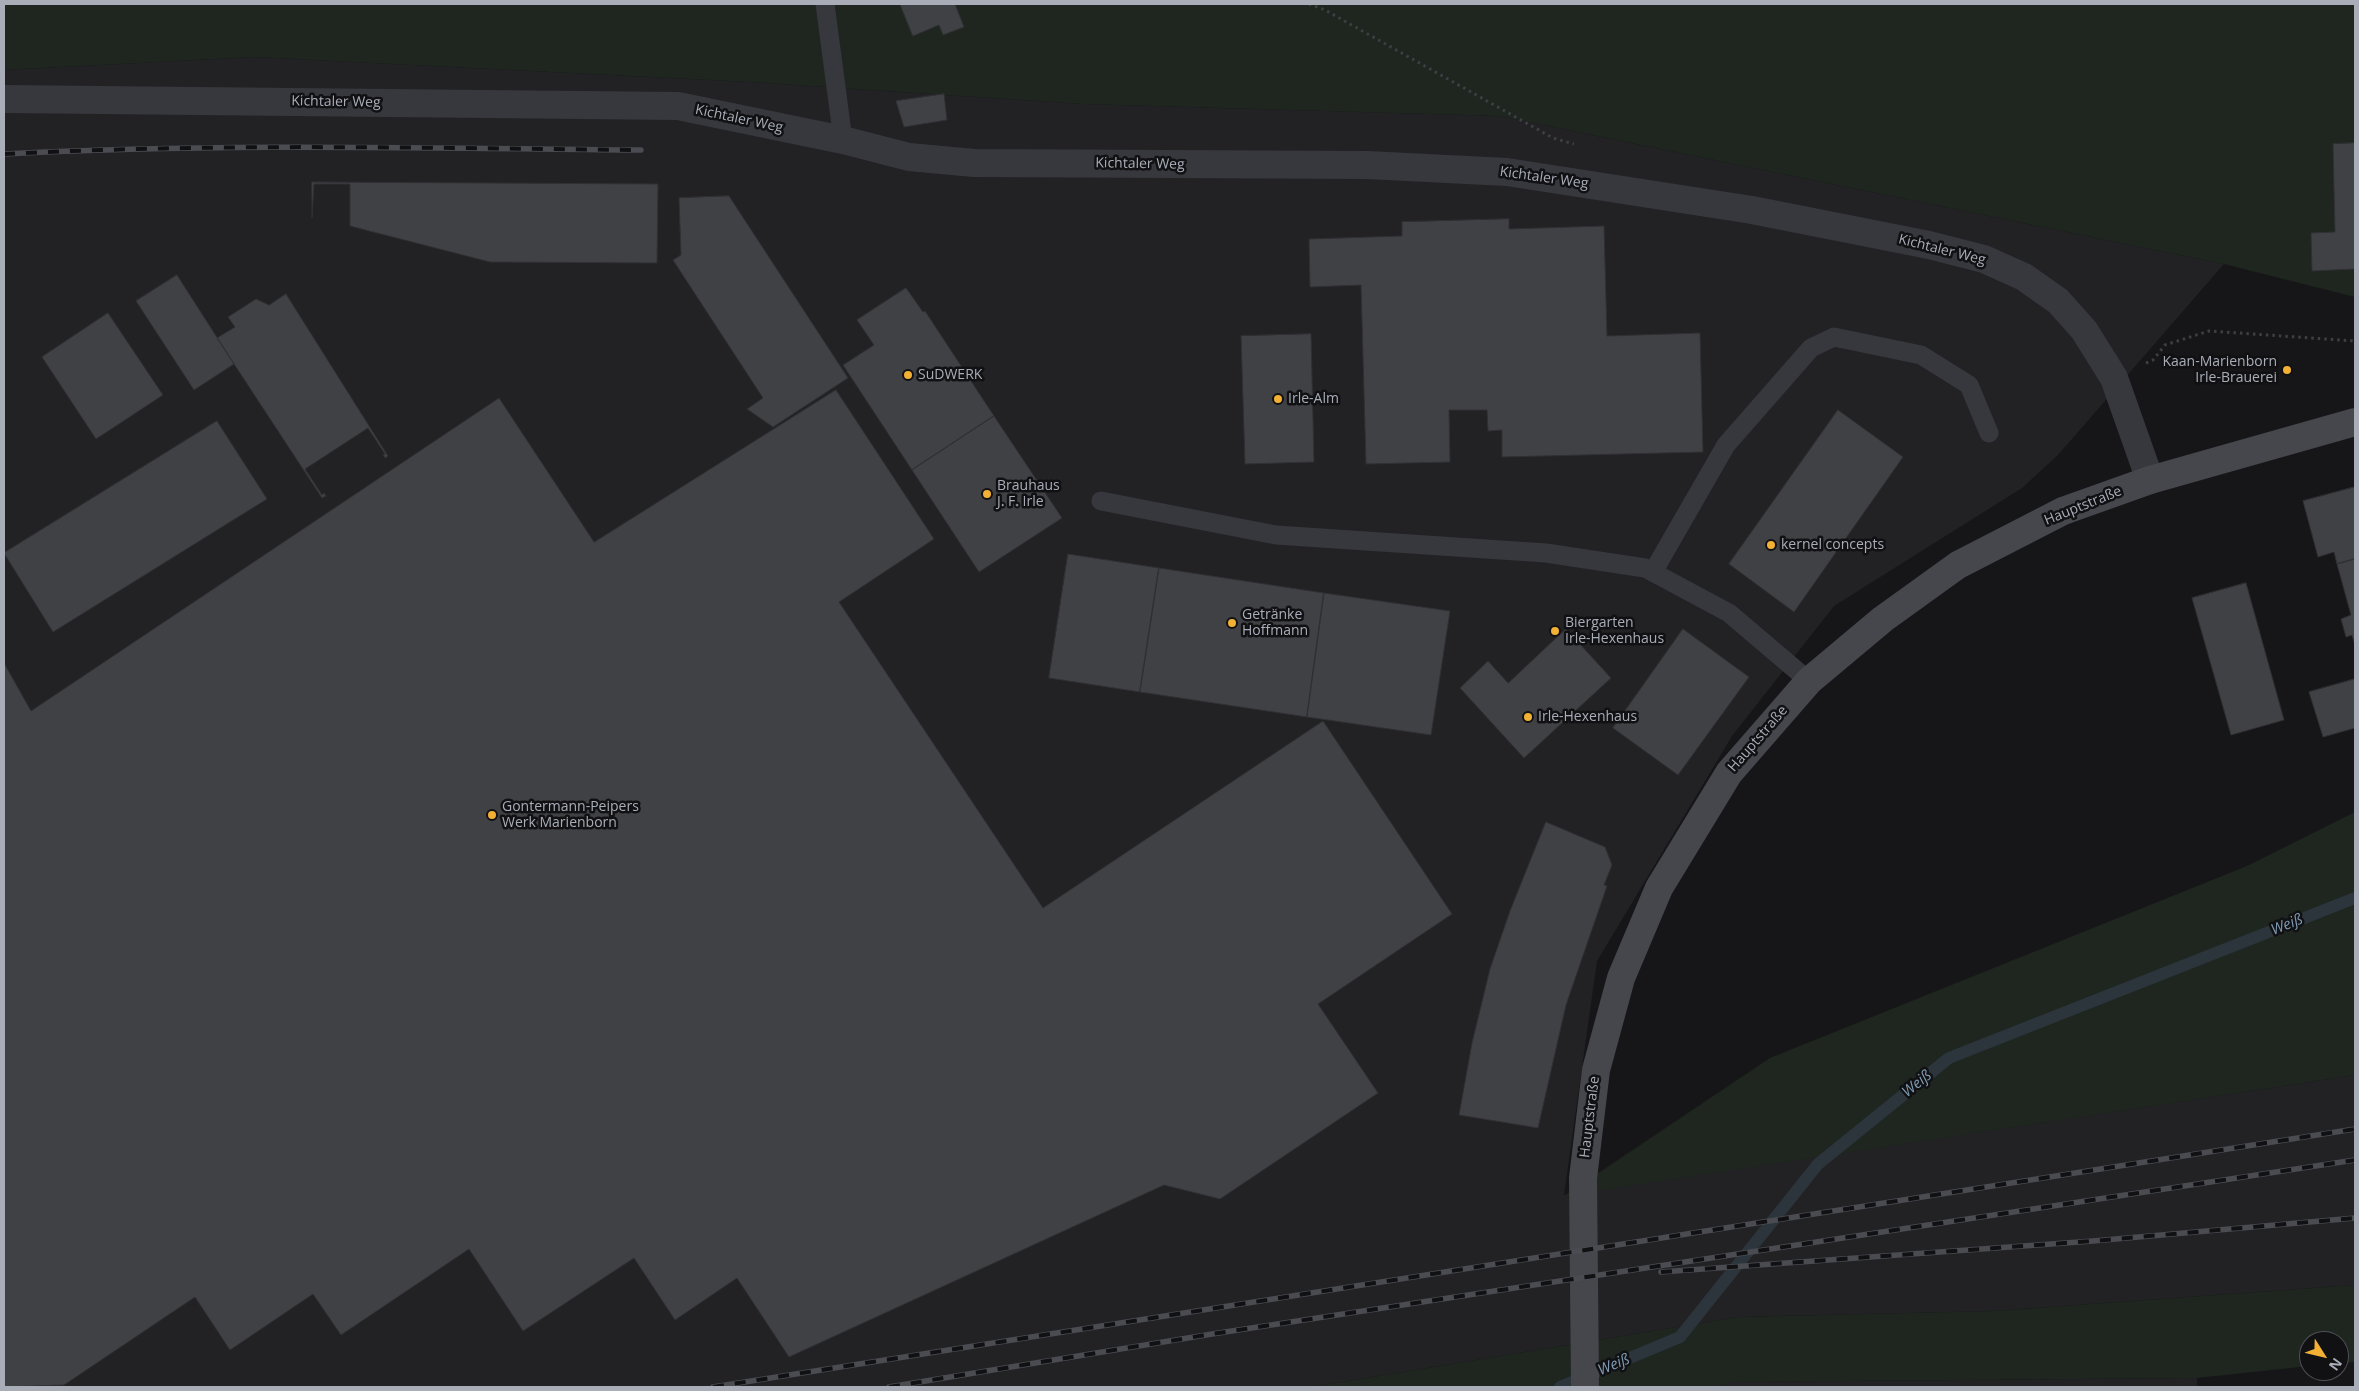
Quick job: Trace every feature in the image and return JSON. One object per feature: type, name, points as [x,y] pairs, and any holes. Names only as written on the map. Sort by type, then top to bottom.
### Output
[{"type":"main road","name":"Hauptstraße","points":[[1585,1387],[1583,1178],[1596,1070],[1621,978],[1659,888],[1729,773],[1808,681],[1883,619],[1958,565],[2063,511],[2150,480],[2355,422]]},
{"type":"street","name":"Kichtaler Weg","points":[[4,98],[678,106],[843,140],[909,157],[974,162],[1367,164],[1507,172],[1752,210],[1929,245],[1984,259],[2024,277],[2058,301],[2084,330],[2114,378],[2150,480]]},
{"type":"lane","points":[[825,4],[843,140]]},
{"type":"lane","points":[[1653,572],[1726,444],[1811,348],[1834,337],[1921,355],[1969,385],[1989,433]]},
{"type":"lane","points":[[1101,501],[1276,535],[1546,553],[1645,568],[1729,613],[1808,681]]},
{"type":"path","points":[[1309,4],[1325,10],[1553,138]]},
{"type":"path","points":[[2114,378],[2153,360],[2165,345],[2210,332],[2355,341]]},
{"type":"shaded area","points":[[4,4],[2355,4],[2355,297],[2224,264],[1499,116],[1083,104],[749,82],[254,57],[4,70]]},
{"type":"shaded area","points":[[254,57],[749,82],[1083,104],[1499,116],[2224,264],[2058,455],[2022,488],[1834,606],[1732,736],[1597,961],[1564,1195],[2355,1075],[2355,1285],[1994,1311],[1738,1317],[1312,1387],[4,1387],[4,70]]},
{"type":"shaded area","points":[[2355,812],[2355,1075],[1564,1196],[1770,1058],[2247,866]]},
{"type":"shaded area","points":[[2355,1285],[2355,1362],[2349,1362],[2349,1331],[2299,1331],[2299,1367],[2197,1378],[1730,1382],[1719,1387],[1312,1387],[1738,1317],[1994,1311]]},
{"type":"shaded area","points":[[2197,1378],[2197,1387],[1719,1387],[1729,1382]]},
{"type":"building","points":[[900,4],[955,4],[964,27],[943,35],[939,25],[913,36]]},
{"type":"building","points":[[944,94],[947,120],[904,127],[896,101]]},
{"type":"building","points":[[2355,143],[2355,269],[2312,271],[2311,233],[2335,232],[2333,144]]},
{"type":"building","points":[[312,182],[658,184],[657,263],[490,262],[350,226],[350,184],[314,184],[312,218]]},
{"type":"building","points":[[729,196],[848,378],[773,427],[747,409],[763,398],[673,260],[681,255],[679,198]]},
{"type":"building","points":[[1509,219],[1509,229],[1604,226],[1607,336],[1700,333],[1703,452],[1502,457],[1502,430],[1488,431],[1487,410],[1449,410],[1450,462],[1366,464],[1361,285],[1310,287],[1309,239],[1402,236],[1402,222]]},
{"type":"building","points":[[177,275],[234,364],[194,390],[136,301]]},
{"type":"building","name":"SuDWERK","points":[[906,288],[923,312],[925,311],[994,416],[912,470],[843,365],[874,345],[857,320]]},
{"type":"building","points":[[286,294],[388,456],[385,458],[383,455],[385,454],[368,428],[305,469],[322,495],[324,493],[326,496],[322,498],[217,338],[235,327],[228,317],[256,299],[269,305]]},
{"type":"building","points":[[108,313],[163,395],[96,439],[42,357]]},
{"type":"building","name":"Irle-Alm","points":[[1311,334],[1314,462],[1245,464],[1241,336]]},
{"type":"building","name":"Gontermann-Peipers Werk Marienborn","points":[[836,390],[934,539],[839,602],[1043,908],[1323,721],[1452,914],[1318,1004],[1378,1093],[1220,1199],[1164,1185],[789,1357],[737,1278],[675,1320],[634,1258],[523,1331],[469,1249],[341,1335],[313,1294],[230,1350],[195,1297],[64,1385],[4,1387],[4,663],[31,711],[499,398],[594,542]]},
{"type":"building","points":[[1838,410],[1903,457],[1794,612],[1729,564]]},
{"type":"building","name":"Brauhaus J. F. Irle","points":[[994,416],[1062,518],[979,572],[912,470]]},
{"type":"building","points":[[217,421],[267,499],[53,632],[4,553]]},
{"type":"building","points":[[2355,487],[2355,559],[2337,564],[2334,552],[2318,557],[2303,501]]},
{"type":"building","points":[[1068,554],[1159,568],[1140,692],[1049,678]]},
{"type":"building","points":[[2355,559],[2355,645],[2352,635],[2346,637],[2341,619],[2351,615],[2337,564]]},
{"type":"building","points":[[1159,568],[1324,593],[1307,717],[1140,692]]},
{"type":"building","points":[[2246,583],[2284,720],[2231,735],[2192,598]]},
{"type":"building","points":[[1324,593],[1450,611],[1431,735],[1307,717]]},
{"type":"building","name":"Irle-Hexenhaus","points":[[1566,629],[1611,678],[1524,758],[1460,688],[1488,661],[1508,683]]},
{"type":"building","points":[[1683,629],[1749,677],[1678,775],[1613,728]]},
{"type":"building","points":[[2355,679],[2355,728],[2323,737],[2309,692]]},
{"type":"building","points":[[1546,822],[1605,847],[1612,865],[1604,885],[1607,886],[1566,1005],[1538,1128],[1459,1115],[1472,1043],[1490,969],[1510,911]]},
{"type":"waterway","name":"Weiß","points":[[1560,1387],[1680,1337],[1818,1164],[1949,1058],[2355,898]]},
{"type":"railway","points":[[4,154],[243,147],[641,150]]},
{"type":"railway","points":[[713,1387],[2355,1129]]},
{"type":"railway","points":[[889,1387],[1212,1334],[2355,1160]]},
{"type":"railway","points":[[1661,1272],[2093,1241],[2355,1218]]},
{"type":"place","name":"Kaan-Marienborn Irle-Brauerei","points":[[2287,370]]},
{"type":"place","name":"SuDWERK","points":[[908,375]]},
{"type":"place","name":"Irle-Alm","points":[[1278,399]]},
{"type":"place","name":"Brauhaus J. F. Irle","points":[[987,494]]},
{"type":"place","name":"kernel concepts","points":[[1771,545]]},
{"type":"place","name":"Getränke Hoffmann","points":[[1232,623]]},
{"type":"place","name":"Biergarten Irle-Hexenhaus","points":[[1555,631]]},
{"type":"place","name":"Irle-Hexenhaus","points":[[1528,717]]},
{"type":"place","name":"Gontermann-Peipers Werk Marienborn","points":[[492,815]]}]
